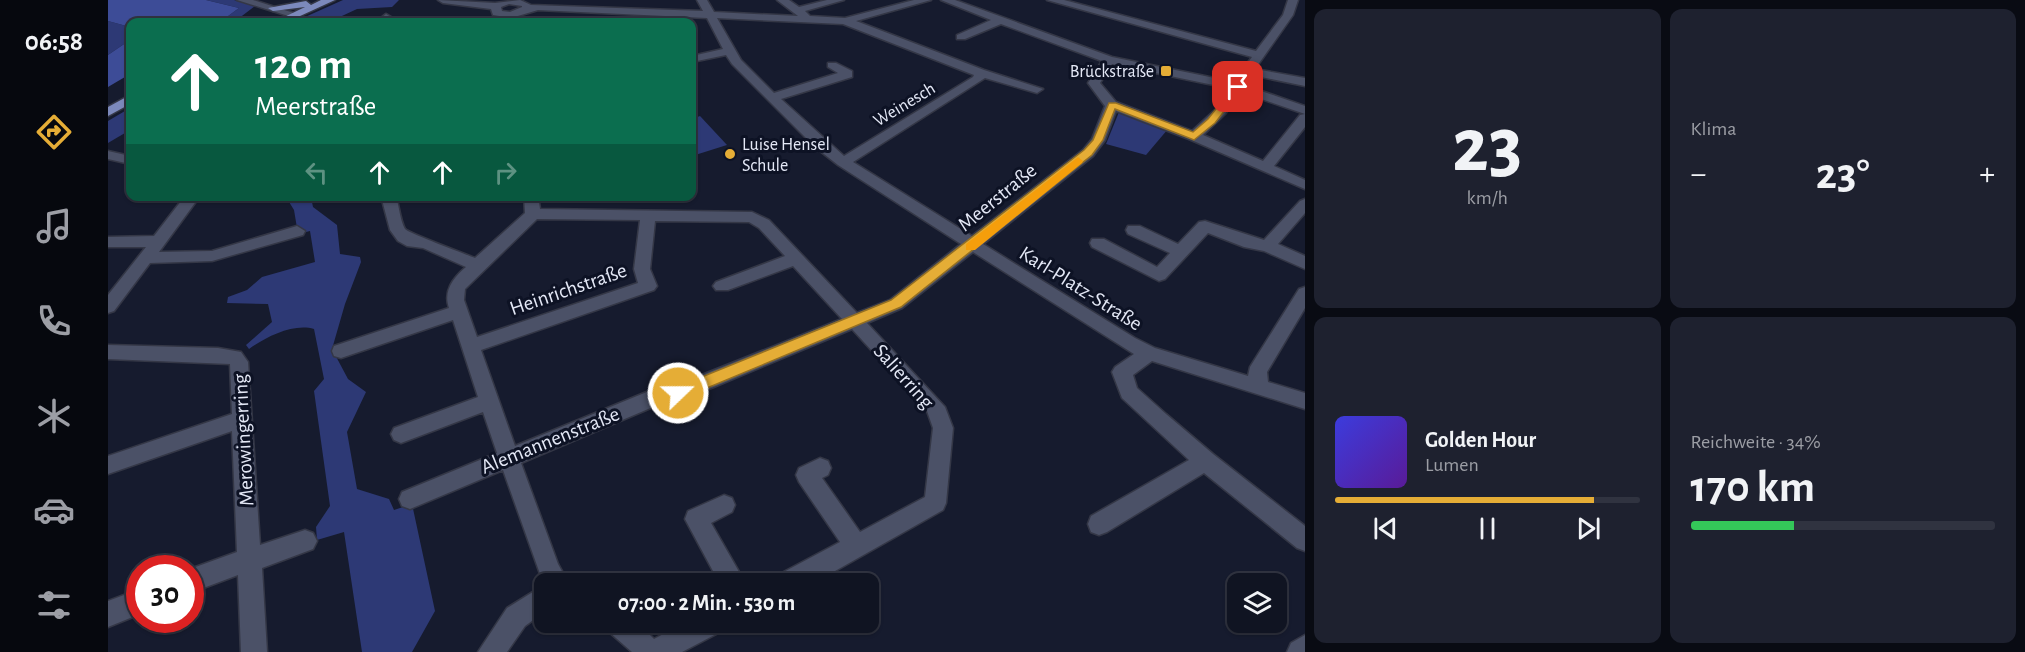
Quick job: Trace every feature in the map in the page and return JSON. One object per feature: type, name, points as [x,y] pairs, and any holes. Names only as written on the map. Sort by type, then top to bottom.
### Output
[{"type":"main road","points":[[273,8],[320,0]]},
{"type":"main road","points":[[295,15],[320,0]]},
{"type":"main road","points":[[288,18],[330,0]]},
{"type":"main road","points":[[108,112],[126,101]]},
{"type":"street","points":[[242,0],[295,15]]},
{"type":"street","points":[[443,0],[496,6],[514,1],[523,2],[528,8]]},
{"type":"street","points":[[782,0],[801,15]]},
{"type":"street","points":[[801,15],[839,0]]},
{"type":"street","points":[[506,18],[528,8],[706,7],[845,21],[926,0]]},
{"type":"street","points":[[945,0],[1109,60],[1238,87],[1305,110]]},
{"type":"street","points":[[1052,0],[1259,55]]},
{"type":"street","points":[[1194,136],[1212,121],[1238,87],[1288,15],[1293,0]]},
{"type":"street","points":[[496,6],[497,13],[502,18]]},
{"type":"street","name":"Karl-Platz-Straße","points":[[706,7],[728,51],[773,97],[843,162],[1128,343],[1149,353],[1305,400]]},
{"type":"street","name":"Weinesch","points":[[845,21],[980,73],[1037,89]]},
{"type":"street","points":[[961,37],[999,21]]},
{"type":"street","points":[[696,58],[728,51]]},
{"type":"street","points":[[1109,60],[1094,83],[1105,100],[1112,105],[1194,136],[1305,185]]},
{"type":"street","points":[[773,97],[848,74],[832,65]]},
{"type":"street","points":[[1249,71],[1305,82]]},
{"type":"street","name":"Weinesch","points":[[843,162],[979,79],[980,73]]},
{"type":"street","name":"Meerstraße","points":[[891,306],[973,245],[1094,146],[1112,105]]},
{"type":"street","points":[[1266,167],[1305,118]]},
{"type":"street","points":[[1290,138],[1305,143]]},
{"type":"street","points":[[108,155],[126,159]]},
{"type":"street","points":[[108,308],[189,201]]},
{"type":"street","points":[[389,201],[398,230],[404,237],[413,242],[426,243],[476,265]]},
{"type":"street","points":[[1268,246],[1305,204]]},
{"type":"street","points":[[532,205],[457,288],[455,300],[457,312],[550,573]]},
{"type":"street","name":"Salierring","points":[[532,205],[648,216],[752,217],[764,224],[797,258],[935,407],[943,428],[935,502],[808,573]]},
{"type":"street","name":"Heinrichstraße","points":[[469,346],[648,286],[642,269],[648,216]]},
{"type":"street","points":[[1098,243],[1159,275],[1205,226],[1250,243],[1268,246],[1305,263]]},
{"type":"street","points":[[1134,230],[1181,252]]},
{"type":"street","points":[[146,258],[212,256],[297,231]]},
{"type":"street","points":[[108,242],[159,241]]},
{"type":"street","points":[[722,286],[797,258]]},
{"type":"street","points":[[1258,386],[1257,372],[1305,293]]},
{"type":"street","name":"Alemannenstraße","points":[[410,499],[666,393],[678,393],[891,306]]},
{"type":"street","points":[[341,351],[457,312]]},
{"type":"street","name":"Merowingerring","points":[[108,352],[234,357],[239,362],[254,652]]},
{"type":"street","points":[[1149,353],[1122,372],[1129,392],[1205,460],[1305,540]]},
{"type":"street","points":[[400,434],[489,401]]},
{"type":"street","points":[[108,465],[241,419]]},
{"type":"street","points":[[1099,525],[1205,460]]},
{"type":"street","points":[[820,468],[807,475],[857,547]]},
{"type":"street","points":[[724,505],[696,519],[728,573]]},
{"type":"street","points":[[204,575],[229,565],[249,562],[305,541]]},
{"type":"street","points":[[490,652],[516,617],[534,604]]},
{"type":"street","points":[[108,614],[126,607]]},
{"type":"street","points":[[630,633],[647,652]]},
{"type":"street","points":[[656,652],[692,633]]},
{"type":"street","points":[[1300,652],[1305,648]]},
{"type":"shaded area","points":[[108,0],[206,0],[239,8],[225,18],[126,18],[126,26],[108,21]]},
{"type":"shaded area","points":[[206,0],[234,0],[255,6],[239,18],[225,18],[239,8]]},
{"type":"shaded area","points":[[343,0],[399,0],[392,7],[357,9],[338,18],[303,18]]},
{"type":"shaded area","points":[[108,21],[126,26],[126,43],[108,55]]},
{"type":"shaded area","points":[[126,43],[126,76],[108,87],[108,55]]},
{"type":"shaded area","points":[[126,110],[126,132],[108,143],[108,121]]},
{"type":"shaded area","points":[[1119,112],[1168,129],[1146,155],[1106,144]]},
{"type":"shaded area","points":[[700,116],[727,145],[696,155],[696,118]]},
{"type":"shaded area","points":[[288,201],[312,201],[313,207],[337,225],[340,254],[360,257],[361,262],[345,304],[332,349],[348,379],[366,392],[347,432],[357,489],[389,499],[394,510],[412,504],[435,611],[412,652],[362,652],[344,532],[317,540],[316,527],[330,506],[314,391],[324,379],[314,329],[289,330],[263,340],[249,349],[246,345],[272,322],[268,304],[227,303],[228,297],[247,290],[262,277],[315,262],[310,231],[298,234],[294,210]]},
{"type":"slow traffic","points":[[971,247],[1078,161]]},
{"type":"place","name":"Brückstraße","points":[[1166,71]]},
{"type":"place","name":"Luise Hensel Schule","points":[[730,154]]},
{"type":"route","points":[[678,393],[896,304],[1088,153],[1098,140],[1112,105],[1194,136],[1212,121],[1238,87]]}]
